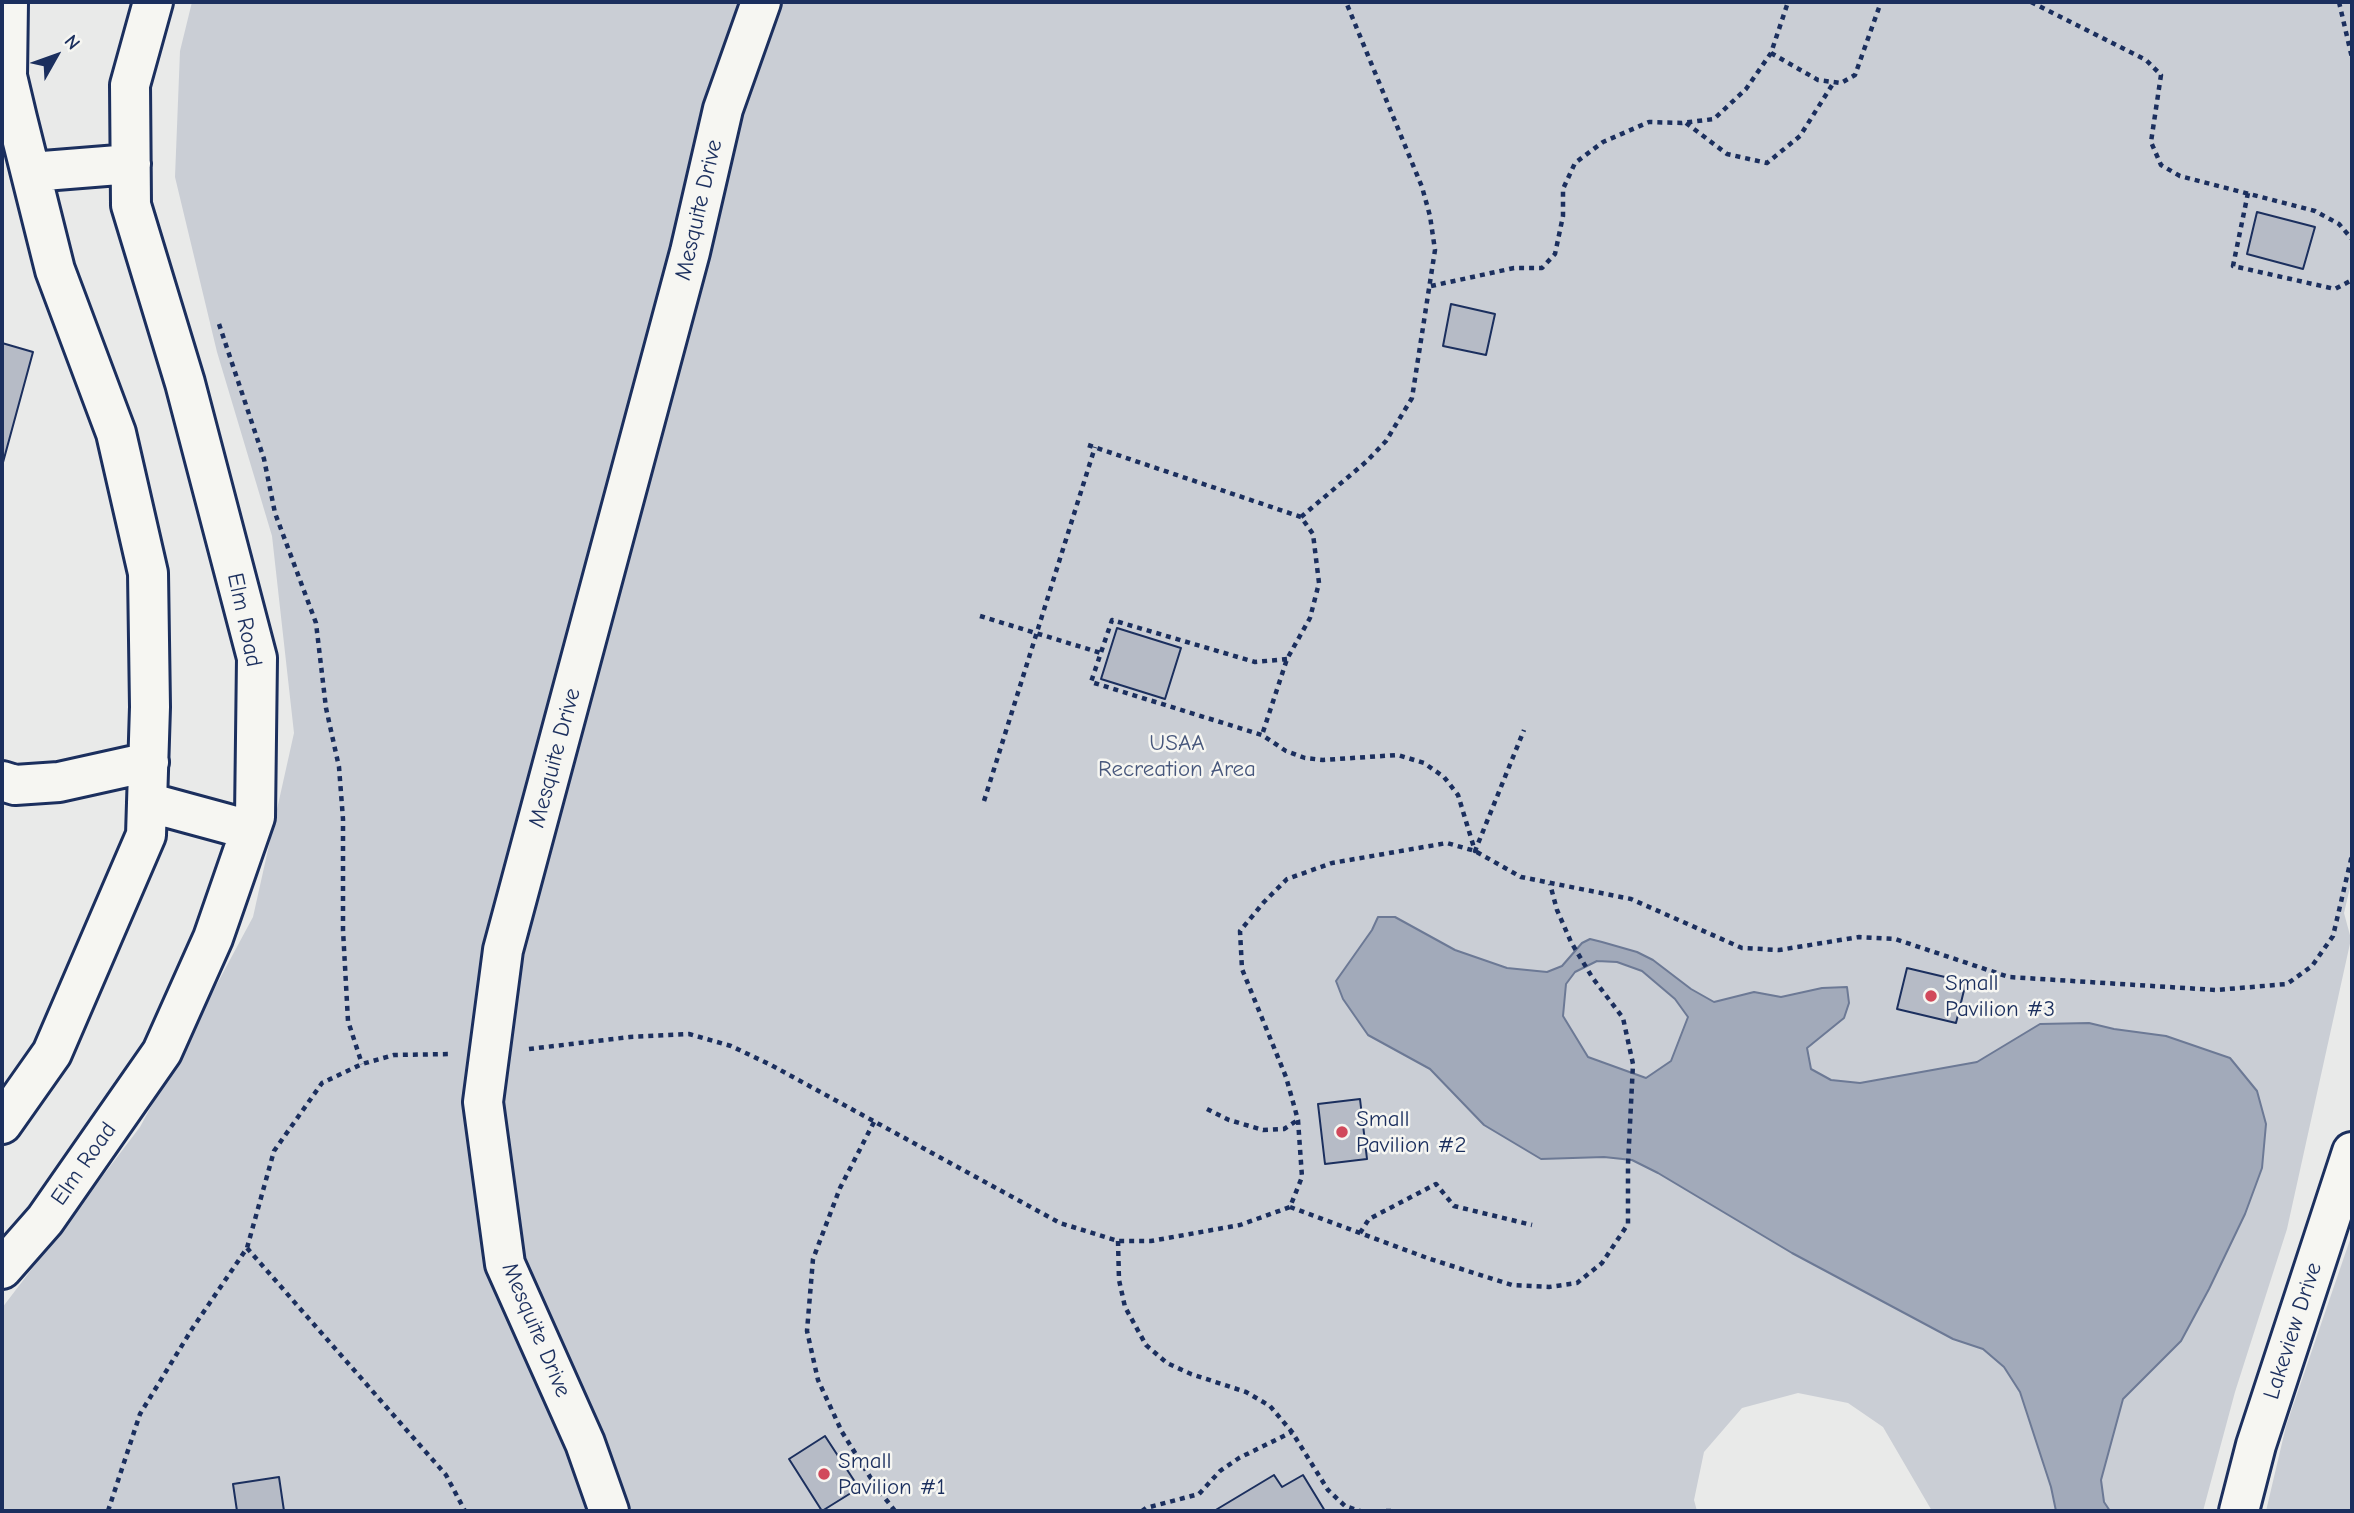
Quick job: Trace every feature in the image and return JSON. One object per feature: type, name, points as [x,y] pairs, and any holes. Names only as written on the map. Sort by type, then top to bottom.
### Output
[{"type":"street","points":[[2,1124],[52,1053],[146,835],[149,762],[148,573],[116,433],[55,270],[31,172],[9,131],[8,2]]},
{"type":"street","name":"Elm Road","points":[[2,1269],[45,1220],[162,1052],[213,937],[255,817],[257,658],[185,383],[131,205],[130,85],[153,2]]},
{"type":"street","name":"Mesquite Drive","points":[[609,1511],[585,1443],[505,1264],[483,1102],[503,950],[690,252],[723,108],[761,2]]},
{"type":"street","points":[[31,172],[131,164]]},
{"type":"street","points":[[2,781],[15,785],[59,782],[149,762]]},
{"type":"street","points":[[147,802],[250,830]]},
{"type":"street","name":"Lakeview Drive","points":[[2239,1511],[2256,1445],[2352,1152]]},
{"type":"path","points":[[1301,517],[1367,461],[1396,427],[1412,398],[1435,250],[1422,187],[1346,2]]},
{"type":"path","points":[[1431,286],[1514,268],[1542,268],[1555,254],[1563,216],[1563,190],[1575,163],[1603,142],[1649,122],[1685,123],[1714,119],[1746,89],[1770,53],[1788,2]]},
{"type":"path","points":[[1770,53],[1818,80],[1841,83],[1855,75],[1881,2]]},
{"type":"path","points":[[2031,2],[2146,60],[2161,75],[2151,142],[2161,164],[2180,176],[2315,211],[2339,225],[2352,239]]},
{"type":"path","points":[[2339,2],[2352,58]]},
{"type":"path","points":[[1685,123],[1727,154],[1767,163],[1800,136],[1834,82]]},
{"type":"path","points":[[2248,193],[2232,266],[2335,289],[2352,280]]},
{"type":"path","points":[[219,324],[264,459],[275,513],[316,623],[326,708],[339,767],[344,818],[344,930],[348,1021],[362,1063]]},
{"type":"path","points":[[1088,445],[1301,517],[1313,534],[1319,583],[1310,618],[1287,659],[1262,735]]},
{"type":"path","points":[[984,801],[1095,447]]},
{"type":"path","points":[[981,617],[1101,653]]},
{"type":"path","points":[[1287,659],[1255,662],[1112,620],[1091,682],[1262,735],[1286,751],[1305,758],[1323,760],[1398,755],[1424,763],[1444,777],[1458,795],[1475,851]]},
{"type":"path","points":[[1475,851],[1524,730]]},
{"type":"path","points":[[1290,1207],[1302,1177],[1298,1120],[1286,1077],[1242,969],[1240,931],[1287,879],[1332,863],[1447,843],[1475,851],[1521,877],[1631,899],[1742,948],[1779,950],[1859,937],[1895,939],[2009,977],[2216,990],[2287,984],[2312,966],[2333,936],[2352,855]]},
{"type":"path","points":[[107,1511],[140,1414],[192,1329],[247,1248],[274,1150],[322,1083],[362,1063],[394,1055],[489,1054],[630,1037],[689,1034],[731,1046],[1060,1223],[1118,1241],[1151,1241],[1240,1225],[1290,1207],[1430,1259],[1512,1285],[1549,1287],[1577,1283],[1602,1263],[1628,1224],[1633,1064],[1623,1018],[1592,977],[1571,942],[1550,884]]},
{"type":"path","points":[[1207,1109],[1229,1120],[1263,1130],[1284,1129],[1298,1120]]},
{"type":"path","points":[[874,1122],[840,1188],[814,1259],[807,1331],[818,1380],[842,1432],[877,1488],[895,1511]]},
{"type":"path","points":[[1360,1233],[1369,1219],[1436,1184],[1454,1206],[1532,1225]]},
{"type":"path","points":[[1118,1241],[1119,1280],[1125,1307],[1146,1345],[1167,1363],[1246,1392],[1270,1406],[1292,1432],[1328,1490],[1345,1506],[1360,1511]]},
{"type":"path","points":[[247,1248],[446,1475],[466,1511]]},
{"type":"path","points":[[1142,1511],[1199,1494],[1220,1471],[1239,1458],[1292,1432]]},
{"type":"green space","name":"USAA Recreation Area","points":[[192,2],[2350,2],[2352,879],[2344,913],[2351,939],[2287,1229],[2235,1392],[2203,1511],[1932,1511],[1883,1427],[1848,1403],[1798,1393],[1742,1408],[1704,1452],[1694,1500],[1697,1511],[2,1511],[2,1308],[140,1127],[253,917],[294,733],[272,536],[217,352],[175,177],[180,51]]},
{"type":"green space","points":[[2352,1234],[2352,1511],[2266,1511],[2286,1426]]},
{"type":"water","points":[[1378,917],[1395,917],[1455,950],[1507,968],[1547,972],[1562,966],[1582,943],[1590,939],[1637,952],[1653,960],[1691,989],[1714,1002],[1754,992],[1781,997],[1822,988],[1847,987],[1849,1003],[1844,1018],[1807,1048],[1811,1069],[1831,1080],[1860,1083],[1977,1062],[2040,1024],[2089,1023],[2166,1036],[2230,1058],[2257,1091],[2266,1124],[2262,1168],[2245,1214],[2181,1341],[2123,1399],[2101,1480],[2104,1502],[2110,1511],[2056,1511],[2051,1487],[2020,1392],[2004,1367],[1983,1349],[1953,1339],[1792,1253],[1632,1160],[1604,1157],[1541,1159],[1484,1125],[1430,1069],[1368,1035],[1343,999],[1336,981],[1372,930]],"holes":[[[1597,961],[1617,962],[1642,971],[1675,999],[1688,1017],[1671,1061],[1646,1078],[1588,1057],[1563,1016],[1566,984],[1575,972]]]},
{"type":"building","points":[[2257,212],[2315,227],[2303,269],[2247,254]]},
{"type":"building","points":[[1451,304],[1495,314],[1486,355],[1443,346]]},
{"type":"building","points":[[2,343],[33,352],[2,466]]},
{"type":"building","points":[[1117,628],[1181,648],[1165,699],[1101,679]]},
{"type":"building","name":"Small Pavilion #3","points":[[1907,968],[1966,982],[1956,1023],[1897,1009]]},
{"type":"building","name":"Small Pavilion #2","points":[[1360,1099],[1367,1159],[1325,1164],[1318,1104]]},
{"type":"building","name":"Small Pavilion #1","points":[[825,1436],[859,1488],[822,1511],[789,1459]]},
{"type":"building","points":[[1274,1475],[1282,1487],[1303,1475],[1325,1511],[1214,1511]]},
{"type":"building","points":[[279,1477],[284,1511],[237,1511],[233,1484]]},
{"type":"place","name":"Small Pavilion #3","points":[[1931,996]]},
{"type":"place","name":"Small Pavilion #2","points":[[1342,1132]]},
{"type":"place","name":"Small Pavilion #1","points":[[824,1474]]}]
